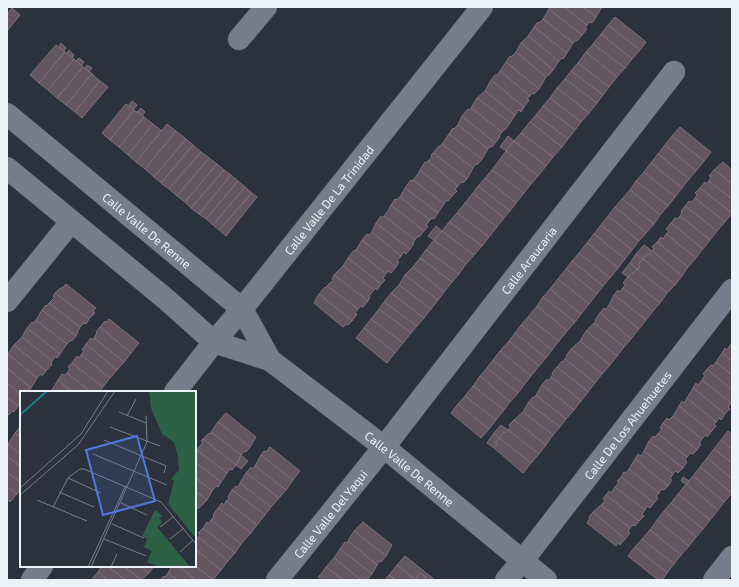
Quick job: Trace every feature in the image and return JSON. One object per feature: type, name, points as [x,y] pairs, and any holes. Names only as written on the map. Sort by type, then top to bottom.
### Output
[{"type":"street","points":[[239,39],[266,7]]},
{"type":"street","name":"Calle Valle De La Trinidad","points":[[176,391],[482,7]]},
{"type":"street","name":"Calle Araucaria","points":[[384,448],[674,72]]},
{"type":"street","name":"Calle Valle De Renne","points":[[7,114],[242,309],[270,360]]},
{"type":"street","name":"Calle Valle De Renne","points":[[7,168],[168,300],[214,342],[270,360],[384,448],[546,580]]},
{"type":"street","points":[[7,301],[71,222]]},
{"type":"street","name":"Calle De Los Ahuehuetes","points":[[506,580],[732,290]]},
{"type":"street","name":"Calle Valle Del Yaqui","points":[[277,580],[384,448]]},
{"type":"street","points":[[714,580],[732,557]]},
{"type":"street","points":[[32,580],[41,567]]},
{"type":"building","points":[[550,7],[564,7],[587,25],[585,28],[587,29],[582,35],[549,9]]},
{"type":"building","points":[[564,7],[583,7],[596,17],[592,23],[590,22],[587,25]]},
{"type":"building","points":[[583,7],[602,7],[596,17]]},
{"type":"building","points":[[12,8],[20,15],[7,31],[7,14]]},
{"type":"building","points":[[549,9],[582,35],[578,40],[573,43],[543,19]]},
{"type":"building","points":[[615,17],[646,42],[640,50],[608,25]]},
{"type":"building","points":[[543,19],[573,43],[567,53],[534,27]]},
{"type":"building","points":[[608,25],[640,50],[632,59],[601,34]]},
{"type":"building","points":[[534,27],[567,53],[563,59],[562,58],[559,61],[528,36]]},
{"type":"building","points":[[601,34],[632,59],[625,68],[593,44]]},
{"type":"building","points":[[528,36],[559,61],[553,70],[521,43]]},
{"type":"building","points":[[61,43],[66,48],[64,51],[59,47]]},
{"type":"building","points":[[521,43],[553,70],[549,75],[546,77],[516,52]]},
{"type":"building","points":[[593,44],[625,68],[617,77],[586,52]]},
{"type":"building","points":[[56,45],[65,52],[39,83],[30,75]]},
{"type":"building","points":[[69,50],[74,55],[72,58],[67,53]]},
{"type":"building","points":[[65,52],[74,59],[48,90],[39,83]]},
{"type":"building","points":[[516,52],[546,77],[539,89],[506,62],[510,56],[511,57]]},
{"type":"building","points":[[586,52],[617,77],[609,87],[578,63]]},
{"type":"building","points":[[79,58],[84,62],[81,66],[76,61]]},
{"type":"building","points":[[74,59],[83,67],[57,98],[48,90]]},
{"type":"building","points":[[506,62],[539,89],[530,96],[500,71]]},
{"type":"building","points":[[578,63],[609,87],[603,95],[571,71]]},
{"type":"building","points":[[87,65],[92,68],[89,72],[85,68]]},
{"type":"building","points":[[83,67],[92,74],[66,105],[57,98]]},
{"type":"building","points":[[500,71],[530,96],[524,107],[491,80]]},
{"type":"building","points":[[571,71],[603,95],[597,103],[565,79]]},
{"type":"building","points":[[92,74],[100,81],[75,112],[66,105]]},
{"type":"building","points":[[565,79],[597,103],[589,113],[557,88]]},
{"type":"building","points":[[491,80],[524,107],[521,112],[519,110],[515,115],[485,91]]},
{"type":"building","points":[[100,81],[108,87],[82,118],[75,112]]},
{"type":"building","points":[[557,88],[589,113],[581,122],[550,98]]},
{"type":"building","points":[[485,91],[515,115],[510,123],[477,98]]},
{"type":"building","points":[[477,98],[510,123],[505,130],[502,132],[471,108]]},
{"type":"building","points":[[550,98],[581,122],[575,130],[543,106]]},
{"type":"building","points":[[132,101],[137,105],[134,109],[129,105]]},
{"type":"building","points":[[126,104],[134,110],[110,140],[102,133]]},
{"type":"building","points":[[543,106],[575,130],[568,139],[536,115]]},
{"type":"building","points":[[141,108],[145,112],[142,116],[137,112]]},
{"type":"building","points":[[471,108],[502,132],[495,143],[462,116],[468,109],[470,110]]},
{"type":"building","points":[[134,110],[144,117],[119,147],[110,140]]},
{"type":"building","points":[[536,115],[568,139],[562,147],[530,122]]},
{"type":"building","points":[[462,116],[495,143],[492,147],[488,149],[458,125]]},
{"type":"building","points":[[144,117],[153,124],[128,155],[119,147]]},
{"type":"building","points":[[530,122],[562,147],[553,157],[521,133]]},
{"type":"building","points":[[153,124],[162,131],[136,162],[128,155]]},
{"type":"building","points":[[167,124],[176,131],[145,169],[136,162]]},
{"type":"building","points":[[458,125],[488,149],[482,159],[449,134],[453,128],[454,129]]},
{"type":"building","points":[[680,127],[711,152],[704,161],[672,136]]},
{"type":"building","points":[[176,131],[186,139],[154,177],[145,169]]},
{"type":"building","points":[[521,133],[553,157],[546,166],[514,141]]},
{"type":"building","points":[[449,134],[482,159],[477,165],[476,164],[473,168],[442,144]]},
{"type":"building","points":[[508,136],[514,141],[506,151],[500,147]]},
{"type":"building","points":[[672,136],[704,161],[696,171],[665,145]]},
{"type":"building","points":[[186,139],[193,145],[161,183],[154,177]]},
{"type":"building","points":[[514,141],[546,166],[538,176],[506,151]]},
{"type":"building","points":[[442,144],[473,168],[467,179],[433,153]]},
{"type":"building","points":[[193,145],[201,152],[169,189],[161,183]]},
{"type":"building","points":[[665,145],[696,171],[689,179],[658,154]]},
{"type":"building","points":[[506,151],[538,176],[531,184],[500,159]]},
{"type":"building","points":[[201,152],[209,158],[177,196],[169,189]]},
{"type":"building","points":[[433,153],[467,179],[463,183],[461,182],[458,186],[428,161],[432,157],[431,155]]},
{"type":"building","points":[[658,154],[689,179],[682,188],[651,163]]},
{"type":"building","points":[[209,158],[217,164],[185,202],[177,196]]},
{"type":"building","points":[[500,159],[531,184],[524,193],[492,170]]},
{"type":"building","points":[[428,161],[458,186],[455,189],[457,191],[452,196],[420,170],[425,162],[426,163]]},
{"type":"building","points":[[723,162],[732,170],[732,184],[714,170]]},
{"type":"building","points":[[651,163],[682,188],[675,197],[644,172]]},
{"type":"building","points":[[217,164],[224,170],[191,208],[185,202]]},
{"type":"building","points":[[224,170],[231,175],[199,214],[191,208]]},
{"type":"building","points":[[420,170],[452,196],[448,201],[447,200],[444,204],[413,180]]},
{"type":"building","points":[[492,170],[524,193],[516,203],[485,178]]},
{"type":"building","points":[[714,170],[732,184],[732,199],[709,181],[711,177],[709,176]]},
{"type":"building","points":[[644,172],[675,197],[668,206],[636,181]]},
{"type":"building","points":[[231,175],[238,181],[206,219],[199,214]]},
{"type":"building","points":[[485,178],[516,203],[510,211],[478,186]]},
{"type":"building","points":[[411,180],[444,204],[438,213],[405,188]]},
{"type":"building","points":[[238,181],[245,187],[213,225],[206,219]]},
{"type":"building","points":[[636,181],[668,206],[660,215],[630,190]]},
{"type":"building","points":[[709,181],[732,199],[732,213],[700,188],[705,182],[706,184]]},
{"type":"building","points":[[478,186],[510,211],[504,218],[473,193]]},
{"type":"building","points":[[245,187],[252,193],[219,230],[213,225]]},
{"type":"building","points":[[405,188],[438,213],[434,219],[432,218],[430,220],[400,197]]},
{"type":"building","points":[[700,188],[732,213],[725,222],[695,198],[697,195],[695,193]]},
{"type":"building","points":[[630,190],[660,215],[654,224],[622,199]]},
{"type":"building","points":[[252,193],[257,197],[226,236],[219,230]]},
{"type":"building","points":[[473,193],[504,218],[497,227],[465,203]]},
{"type":"building","points":[[400,197],[430,220],[424,231],[391,205],[395,199],[396,200]]},
{"type":"building","points":[[695,198],[725,222],[717,231],[685,206],[689,201],[691,202]]},
{"type":"building","points":[[622,199],[654,224],[646,233],[615,207]]},
{"type":"building","points":[[465,203],[497,227],[489,237],[457,213]]},
{"type":"building","points":[[391,205],[424,231],[419,237],[418,236],[415,240],[384,216]]},
{"type":"building","points":[[685,206],[717,231],[710,240],[680,216],[681,211]]},
{"type":"building","points":[[615,207],[646,233],[639,241],[608,216]]},
{"type":"building","points":[[457,213],[489,237],[482,246],[449,222]]},
{"type":"building","points":[[381,216],[382,218],[384,216],[415,240],[410,249],[376,223]]},
{"type":"building","points":[[608,216],[639,241],[632,250],[601,225]]},
{"type":"building","points":[[680,216],[710,240],[703,249],[671,223],[675,218],[677,219]]},
{"type":"building","points":[[449,222],[482,246],[474,255],[442,231]]},
{"type":"building","points":[[376,223],[410,249],[406,254],[404,252],[401,256],[372,232]]},
{"type":"building","points":[[671,223],[703,249],[696,258],[666,234],[669,231],[666,229]]},
{"type":"building","points":[[601,225],[632,250],[625,259],[594,234]]},
{"type":"building","points":[[436,226],[442,231],[434,240],[428,236]]},
{"type":"building","points":[[442,231],[474,255],[466,264],[434,240]]},
{"type":"building","points":[[372,232],[401,256],[397,261],[399,262],[396,267],[362,240],[367,234],[369,235]]},
{"type":"building","points":[[594,234],[625,259],[618,268],[587,243]]},
{"type":"building","points":[[666,234],[696,258],[688,267],[657,242],[661,237],[663,239]]},
{"type":"building","points":[[362,240],[396,267],[391,273],[388,271],[386,274],[356,250]]},
{"type":"building","points":[[434,240],[466,264],[459,274],[426,250]]},
{"type":"building","points":[[657,242],[688,267],[682,276],[652,251],[654,249],[652,247]]},
{"type":"building","points":[[587,243],[618,268],[610,278],[579,253]]},
{"type":"building","points":[[644,245],[652,251],[643,259],[636,254]]},
{"type":"building","points":[[354,250],[386,274],[383,278],[385,280],[381,284],[348,258]]},
{"type":"building","points":[[426,250],[459,274],[452,282],[420,258]]},
{"type":"building","points":[[652,251],[682,276],[675,285],[643,259]]},
{"type":"building","points":[[579,253],[610,278],[603,286],[572,261]]},
{"type":"building","points":[[636,254],[643,259],[638,265],[640,267],[637,269],[630,263]]},
{"type":"building","points":[[348,258],[381,284],[377,290],[375,288],[374,290],[343,266]]},
{"type":"building","points":[[420,258],[452,282],[444,292],[413,267]]},
{"type":"building","points":[[643,259],[675,285],[667,293],[637,269],[640,267],[638,265]]},
{"type":"building","points":[[572,261],[603,286],[597,294],[566,269]]},
{"type":"building","points":[[630,263],[637,269],[628,277],[622,273]]},
{"type":"building","points":[[343,266],[374,290],[369,296],[368,301],[334,275]]},
{"type":"building","points":[[413,267],[444,292],[438,300],[405,275]]},
{"type":"building","points":[[566,269],[597,294],[589,304],[558,279]]},
{"type":"building","points":[[637,269],[667,293],[660,303],[628,277]]},
{"type":"building","points":[[334,275],[368,301],[363,307],[361,306],[358,309],[327,286],[333,280]]},
{"type":"building","points":[[405,275],[438,300],[431,309],[399,285]]},
{"type":"building","points":[[628,277],[660,303],[653,311],[623,288],[625,285],[623,283]]},
{"type":"building","points":[[558,279],[589,304],[581,314],[550,289]]},
{"type":"building","points":[[66,284],[96,308],[93,311],[95,313],[89,319],[55,293]]},
{"type":"building","points":[[399,285],[431,309],[424,318],[391,293]]},
{"type":"building","points":[[327,286],[358,309],[355,313],[357,314],[352,321],[319,294]]},
{"type":"building","points":[[623,288],[653,311],[646,320],[614,295],[618,290],[619,292]]},
{"type":"building","points":[[550,289],[581,314],[575,322],[543,297]]},
{"type":"building","points":[[55,293],[89,319],[86,324],[84,323],[80,327],[49,303],[55,297],[53,296]]},
{"type":"building","points":[[391,293],[424,318],[417,326],[384,302]]},
{"type":"building","points":[[319,294],[352,321],[343,327],[314,303]]},
{"type":"building","points":[[614,295],[646,320],[639,329],[609,305]]},
{"type":"building","points":[[543,297],[575,322],[567,331],[537,306]]},
{"type":"building","points":[[384,302],[417,326],[411,333],[379,309]]},
{"type":"building","points":[[49,303],[80,327],[76,336],[42,310]]},
{"type":"building","points":[[609,305],[639,329],[631,339],[600,313]]},
{"type":"building","points":[[537,306],[567,331],[559,341],[528,317]]},
{"type":"building","points":[[379,309],[411,333],[403,343],[371,319]]},
{"type":"building","points":[[42,310],[76,336],[72,341],[71,340],[67,344],[36,320]]},
{"type":"building","points":[[600,313],[631,339],[624,347],[594,323]]},
{"type":"building","points":[[528,317],[559,341],[552,350],[521,325]]},
{"type":"building","points":[[109,319],[139,343],[131,353],[100,327]]},
{"type":"building","points":[[371,319],[403,343],[395,353],[364,328]]},
{"type":"building","points":[[36,320],[67,344],[60,354],[27,328]]},
{"type":"building","points":[[594,323],[624,347],[617,356],[586,331]]},
{"type":"building","points":[[521,325],[552,350],[546,358],[515,333]]},
{"type":"building","points":[[100,327],[131,353],[124,362],[94,338]]},
{"type":"building","points":[[27,328],[60,354],[57,358],[56,356],[52,361],[22,337]]},
{"type":"building","points":[[364,328],[395,353],[387,363],[356,338]]},
{"type":"building","points":[[586,331],[617,356],[610,365],[580,341]]},
{"type":"building","points":[[515,333],[546,358],[539,366],[509,341]]},
{"type":"building","points":[[22,337],[52,361],[52,364],[46,371],[14,345]]},
{"type":"building","points":[[91,338],[93,340],[94,338],[124,362],[117,370],[86,344]]},
{"type":"building","points":[[509,341],[539,366],[531,376],[500,351]]},
{"type":"building","points":[[580,341],[610,365],[602,374],[571,349]]},
{"type":"building","points":[[86,344],[117,370],[110,378],[81,355]]},
{"type":"building","points":[[731,344],[732,361],[722,353],[725,348],[727,350]]},
{"type":"building","points":[[14,345],[46,371],[42,376],[41,374],[37,378],[8,354]]},
{"type":"building","points":[[571,349],[602,374],[595,383],[565,359]]},
{"type":"building","points":[[500,351],[531,376],[524,385],[493,360]]},
{"type":"building","points":[[722,353],[732,361],[732,375],[716,362]]},
{"type":"building","points":[[8,354],[37,378],[31,388],[7,368]]},
{"type":"building","points":[[81,355],[110,378],[103,387],[72,363],[77,356],[79,358]]},
{"type":"building","points":[[565,359],[595,383],[588,392],[557,367]]},
{"type":"building","points":[[493,360],[524,385],[518,393],[487,368]]},
{"type":"building","points":[[716,362],[732,375],[732,390],[707,369],[711,365],[713,366]]},
{"type":"building","points":[[72,363],[103,387],[100,391],[90,391],[67,373],[70,368],[68,367]]},
{"type":"building","points":[[557,367],[588,392],[581,401],[551,377],[553,374],[552,373]]},
{"type":"building","points":[[7,368],[31,388],[30,391],[20,391],[20,394],[7,383]]},
{"type":"building","points":[[487,368],[518,393],[510,402],[480,376]]},
{"type":"building","points":[[707,369],[732,390],[731,403],[702,380],[705,375],[703,374]]},
{"type":"building","points":[[67,373],[90,391],[71,391],[58,380],[62,374],[65,375]]},
{"type":"building","points":[[480,376],[510,402],[504,410],[473,386]]},
{"type":"building","points":[[551,377],[581,401],[574,410],[542,385]]},
{"type":"building","points":[[58,380],[71,391],[54,391],[52,390]]},
{"type":"building","points":[[702,380],[731,403],[728,407],[730,409],[725,414],[693,388],[696,383],[698,385]]},
{"type":"building","points":[[7,383],[20,394],[20,403],[18,406],[7,397]]},
{"type":"building","points":[[542,385],[574,410],[566,419],[536,395]]},
{"type":"building","points":[[473,386],[504,410],[496,420],[465,396]]},
{"type":"building","points":[[693,388],[725,414],[721,420],[719,418],[716,422],[687,398]]},
{"type":"building","points":[[536,395],[566,419],[560,427],[528,403]]},
{"type":"building","points":[[465,396],[496,420],[489,429],[458,404]]},
{"type":"building","points":[[7,397],[18,406],[14,412],[12,411],[9,415],[7,413]]},
{"type":"building","points":[[687,398],[716,422],[714,424],[716,426],[711,432],[679,406],[682,401],[684,403]]},
{"type":"building","points":[[528,403],[560,427],[553,435],[523,412]]},
{"type":"building","points":[[458,404],[489,429],[481,438],[451,413]]},
{"type":"building","points":[[679,406],[711,432],[707,437],[705,435],[702,439],[673,416]]},
{"type":"building","points":[[523,412],[553,435],[546,445],[514,420]]},
{"type":"building","points":[[226,413],[256,437],[250,447],[218,422]]},
{"type":"building","points":[[673,416],[702,439],[697,450],[663,423],[667,418],[669,420]]},
{"type":"building","points":[[514,420],[546,445],[539,454],[508,430],[511,426],[509,425]]},
{"type":"building","points":[[218,422],[250,447],[246,452],[244,451],[241,455],[211,432]]},
{"type":"building","points":[[663,423],[697,450],[693,454],[690,453],[687,457],[658,434],[662,429],[660,428]]},
{"type":"building","points":[[501,425],[508,430],[499,438],[494,433]]},
{"type":"building","points":[[20,427],[20,437],[15,433]]},
{"type":"building","points":[[508,430],[539,454],[531,463],[499,438]]},
{"type":"building","points":[[728,431],[732,434],[732,449],[721,440]]},
{"type":"building","points":[[211,432],[241,455],[236,465],[203,439]]},
{"type":"building","points":[[15,433],[20,437],[20,454],[8,444]]},
{"type":"building","points":[[494,433],[499,438],[495,443],[497,444],[494,448],[487,443]]},
{"type":"building","points":[[658,434],[687,457],[685,460],[687,462],[683,468],[649,441],[653,436],[655,437]]},
{"type":"building","points":[[499,438],[531,463],[523,473],[494,448],[497,444],[495,443]]},
{"type":"building","points":[[203,439],[236,465],[232,470],[230,469],[227,473],[197,450],[203,442],[201,441]]},
{"type":"building","points":[[721,440],[732,449],[732,463],[714,449]]},
{"type":"building","points":[[649,441],[683,468],[678,473],[676,471],[673,474],[644,451]]},
{"type":"building","points":[[8,444],[20,454],[20,466],[7,456]]},
{"type":"building","points":[[270,447],[300,471],[293,480],[261,455]]},
{"type":"building","points":[[714,449],[732,463],[732,479],[707,458]]},
{"type":"building","points":[[196,450],[227,473],[221,482],[196,463]]},
{"type":"building","points":[[644,451],[673,474],[670,479],[672,480],[668,486],[635,459],[638,454],[641,456]]},
{"type":"building","points":[[241,455],[248,461],[241,469],[236,465]]},
{"type":"building","points":[[261,455],[293,480],[286,490],[255,466]]},
{"type":"building","points":[[7,456],[20,466],[20,482],[7,472]]},
{"type":"building","points":[[707,458],[732,479],[732,493],[700,467]]},
{"type":"building","points":[[635,459],[668,486],[664,490],[661,489],[659,493],[629,469]]},
{"type":"building","points":[[196,463],[221,482],[218,487],[216,486],[212,491],[196,478]]},
{"type":"building","points":[[255,466],[286,490],[279,498],[246,473],[251,467],[252,469]]},
{"type":"building","points":[[700,467],[732,493],[724,502],[693,476]]},
{"type":"building","points":[[629,469],[659,493],[656,496],[658,498],[654,503],[621,477],[624,472],[626,473]]},
{"type":"building","points":[[7,472],[20,482],[20,490],[17,494],[7,487]]},
{"type":"building","points":[[246,473],[279,498],[271,507],[240,483]]},
{"type":"building","points":[[693,476],[724,502],[718,510],[686,484]]},
{"type":"building","points":[[621,477],[654,503],[650,508],[647,506],[645,510],[615,487],[619,482],[617,481]]},
{"type":"building","points":[[683,477],[689,481],[686,484],[681,481]]},
{"type":"building","points":[[196,478],[212,491],[207,500],[196,492]]},
{"type":"building","points":[[240,483],[271,507],[265,515],[232,490],[236,486],[238,487]]},
{"type":"building","points":[[686,484],[718,510],[710,520],[678,494]]},
{"type":"building","points":[[7,487],[17,494],[10,502],[7,499]]},
{"type":"building","points":[[615,487],[645,510],[642,514],[644,516],[639,521],[606,495],[609,491],[611,493]]},
{"type":"building","points":[[232,490],[265,515],[257,525],[226,501]]},
{"type":"building","points":[[196,492],[207,500],[198,509],[196,508]]},
{"type":"building","points":[[678,494],[710,520],[703,529],[671,503]]},
{"type":"building","points":[[606,495],[639,521],[635,526],[633,525],[630,528],[601,505],[605,501],[603,499]]},
{"type":"building","points":[[226,501],[257,525],[251,533],[218,508],[222,503],[224,505]]},
{"type":"building","points":[[671,503],[703,529],[696,537],[664,511]]},
{"type":"building","points":[[601,505],[630,528],[628,532],[630,533],[625,539],[593,512]]},
{"type":"building","points":[[218,508],[251,533],[241,544],[211,520]]},
{"type":"building","points":[[664,511],[696,537],[689,546],[657,520]]},
{"type":"building","points":[[593,512],[625,539],[620,545],[619,543],[616,546],[587,523]]},
{"type":"building","points":[[211,520],[241,544],[235,553],[203,528],[207,522],[208,524]]},
{"type":"building","points":[[657,520],[689,546],[681,555],[650,530]]},
{"type":"building","points":[[363,522],[392,545],[386,556],[354,531]]},
{"type":"building","points":[[203,528],[235,553],[228,561],[198,537],[200,534],[198,533]]},
{"type":"building","points":[[650,530],[681,555],[674,564],[642,539]]},
{"type":"building","points":[[354,531],[386,556],[381,562],[379,561],[377,565],[348,541]]},
{"type":"building","points":[[198,537],[228,561],[221,570],[196,550],[196,540]]},
{"type":"building","points":[[642,539],[674,564],[667,573],[635,547]]},
{"type":"building","points":[[348,541],[377,565],[372,574],[340,549],[345,542],[347,543]]},
{"type":"building","points":[[635,547],[667,573],[662,580],[658,580],[628,556]]},
{"type":"building","points":[[340,549],[372,574],[367,580],[365,578],[364,580],[361,580],[334,558]]},
{"type":"building","points":[[196,550],[221,570],[213,580],[196,566]]},
{"type":"building","points":[[405,556],[435,580],[424,580],[426,577],[420,573],[416,580],[397,565]]},
{"type":"building","points":[[334,558],[361,580],[343,580],[326,567]]},
{"type":"building","points":[[397,565],[416,580],[396,580],[389,575]]},
{"type":"building","points":[[196,566],[213,580],[196,580],[179,567]]},
{"type":"building","points":[[101,567],[109,567],[125,580],[108,580],[98,572]]},
{"type":"building","points":[[109,567],[125,567],[141,580],[125,580]]},
{"type":"building","points":[[125,567],[142,567],[149,573],[141,580]]},
{"type":"building","points":[[142,567],[153,567],[149,573]]},
{"type":"building","points":[[171,567],[179,567],[196,580],[177,580],[168,573]]},
{"type":"building","points":[[326,567],[343,580],[322,580],[318,577]]},
{"type":"building","points":[[98,572],[108,580],[91,580]]},
{"type":"building","points":[[168,573],[177,580],[160,580]]},
{"type":"building","points":[[420,573],[426,577],[424,580],[416,580]]},
{"type":"building","points":[[389,575],[396,580],[385,580]]}]
